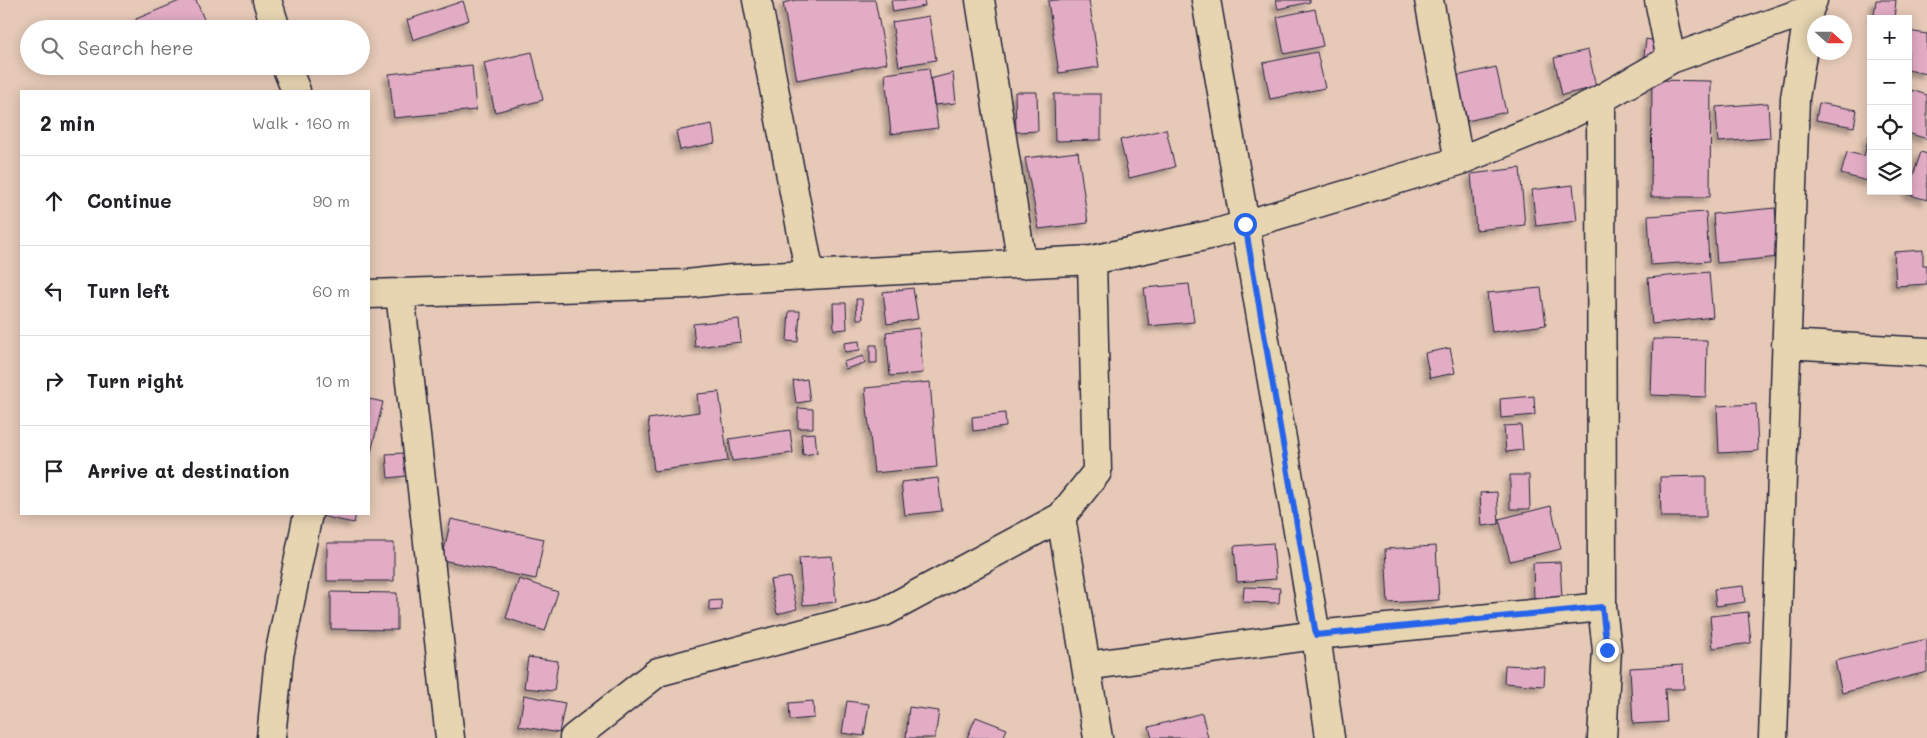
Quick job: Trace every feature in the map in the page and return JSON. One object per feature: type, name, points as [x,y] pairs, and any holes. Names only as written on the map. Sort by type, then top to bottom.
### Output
[{"type":"street","points":[[266,0],[273,20]]},
{"type":"street","points":[[757,0],[810,275]]},
{"type":"street","points":[[980,0],[1022,264]]},
{"type":"street","points":[[1206,0],[1316,635],[1330,738]]},
{"type":"street","points":[[1429,0],[1460,160]]},
{"type":"street","points":[[1659,0],[1671,59]]},
{"type":"street","points":[[370,294],[687,284],[732,279],[1092,260],[1214,234],[1460,160],[1555,122],[1601,99],[1671,59],[1811,5]]},
{"type":"street","points":[[1773,738],[1795,98],[1811,5]]},
{"type":"street","points":[[290,75],[296,90]]},
{"type":"street","points":[[1601,99],[1602,607],[1607,650],[1602,738]]},
{"type":"street","points":[[574,738],[658,672],[884,612],[1062,518],[1097,472],[1092,260]]},
{"type":"street","points":[[400,293],[450,738]]},
{"type":"street","points":[[1786,344],[1927,352]]},
{"type":"street","points":[[271,738],[279,656],[308,515]]},
{"type":"street","points":[[1062,518],[1098,738]]},
{"type":"street","points":[[1086,666],[1316,635],[1602,607]]},
{"type":"building","points":[[182,0],[196,0],[204,20],[136,20]]},
{"type":"building","points":[[796,0],[875,0],[887,63],[797,80],[783,3]]},
{"type":"building","points":[[891,0],[924,0],[925,6],[893,12]]},
{"type":"building","points":[[1089,0],[1099,67],[1059,73],[1048,1]]},
{"type":"building","points":[[1276,0],[1310,0],[1310,2],[1278,9]]},
{"type":"building","points":[[1876,0],[1896,0],[1894,15],[1874,15]]},
{"type":"building","points":[[463,1],[469,20],[413,40],[407,20]]},
{"type":"building","points":[[1315,9],[1323,46],[1284,54],[1277,17]]},
{"type":"building","points":[[929,16],[936,60],[899,66],[892,22]]},
{"type":"building","points":[[1912,32],[1927,34],[1927,74],[1912,71]]},
{"type":"building","points":[[1646,39],[1656,41],[1654,57],[1644,56]]},
{"type":"building","points":[[1588,50],[1596,87],[1562,95],[1554,58]]},
{"type":"building","points":[[532,52],[543,100],[495,112],[484,63]]},
{"type":"building","points":[[1317,52],[1325,88],[1270,99],[1263,63]]},
{"type":"building","points":[[472,65],[476,110],[394,118],[389,74]]},
{"type":"building","points":[[1496,67],[1506,112],[1467,121],[1457,76]]},
{"type":"building","points":[[929,68],[938,128],[891,134],[885,74]]},
{"type":"building","points":[[953,73],[956,103],[934,105],[930,79]]},
{"type":"building","points":[[1652,80],[1711,81],[1710,197],[1651,197]]},
{"type":"building","points":[[1912,90],[1927,95],[1927,139],[1912,134]]},
{"type":"building","points":[[1015,92],[1037,92],[1038,131],[1016,132]]},
{"type":"building","points":[[1054,94],[1101,94],[1101,140],[1055,141]]},
{"type":"building","points":[[1768,103],[1770,138],[1718,142],[1716,107]]},
{"type":"building","points":[[1819,103],[1857,110],[1854,127],[1816,120]]},
{"type":"building","points":[[712,124],[715,143],[680,150],[676,131]]},
{"type":"building","points":[[1166,129],[1175,167],[1129,178],[1120,140]]},
{"type":"building","points":[[1867,143],[1867,181],[1841,174],[1847,152],[1864,156]]},
{"type":"building","points":[[1078,152],[1088,223],[1039,229],[1025,158]]},
{"type":"building","points":[[1921,152],[1927,154],[1927,200],[1910,195],[1912,195],[1912,179]]},
{"type":"building","points":[[1520,168],[1525,225],[1476,230],[1471,174]]},
{"type":"building","points":[[1573,185],[1577,221],[1536,226],[1532,190]]},
{"type":"building","points":[[1775,208],[1779,257],[1717,263],[1713,214]]},
{"type":"building","points":[[1706,212],[1709,261],[1651,265],[1648,216]]},
{"type":"building","points":[[1923,250],[1923,265],[1927,265],[1927,284],[1896,286],[1894,252]]},
{"type":"building","points":[[1709,272],[1713,317],[1652,324],[1648,278]]},
{"type":"building","points":[[1189,284],[1194,322],[1149,326],[1144,288]]},
{"type":"building","points":[[913,288],[918,319],[887,324],[883,292]]},
{"type":"building","points":[[1541,288],[1546,325],[1492,332],[1487,293]]},
{"type":"building","points":[[856,299],[862,299],[863,319],[857,319]]},
{"type":"building","points":[[833,303],[846,303],[847,329],[834,330]]},
{"type":"building","points":[[789,311],[800,311],[798,342],[787,341]]},
{"type":"building","points":[[739,319],[741,342],[695,347],[693,324]]},
{"type":"building","points":[[919,328],[923,373],[890,376],[886,332]]},
{"type":"building","points":[[1653,339],[1707,340],[1706,397],[1651,395]]},
{"type":"building","points":[[859,341],[860,350],[845,352],[844,343]]},
{"type":"building","points":[[870,345],[877,345],[877,363],[870,363]]},
{"type":"building","points":[[1450,348],[1455,373],[1430,378],[1425,353]]},
{"type":"building","points":[[863,356],[865,363],[845,369],[843,362]]},
{"type":"building","points":[[807,379],[810,401],[796,403],[793,381]]},
{"type":"building","points":[[930,382],[937,467],[874,473],[865,388]]},
{"type":"building","points":[[719,392],[728,461],[654,471],[648,419],[699,412],[697,394]]},
{"type":"building","points":[[1534,396],[1535,415],[1501,418],[1500,399]]},
{"type":"building","points":[[370,399],[383,402],[370,457]]},
{"type":"building","points":[[1756,404],[1758,451],[1719,453],[1717,406]]},
{"type":"building","points":[[798,408],[813,409],[813,428],[798,428]]},
{"type":"building","points":[[1005,413],[1006,427],[973,431],[972,417]]},
{"type":"building","points":[[1521,425],[1523,450],[1506,452],[1504,426]]},
{"type":"building","points":[[790,430],[793,453],[732,461],[729,439]]},
{"type":"building","points":[[815,433],[817,453],[803,455],[801,434]]},
{"type":"building","points":[[404,453],[406,476],[388,478],[386,454]]},
{"type":"building","points":[[1510,475],[1529,475],[1530,509],[1510,509]]},
{"type":"building","points":[[1706,476],[1706,517],[1661,517],[1660,477]]},
{"type":"building","points":[[938,478],[942,511],[905,515],[901,482]]},
{"type":"building","points":[[1497,492],[1499,524],[1482,526],[1480,493]]},
{"type":"building","points":[[1551,506],[1561,549],[1510,561],[1499,519]]},
{"type":"building","points":[[320,515],[356,515],[354,523]]},
{"type":"building","points":[[451,519],[544,539],[536,579],[442,560]]},
{"type":"building","points":[[327,543],[394,543],[394,581],[327,581]]},
{"type":"building","points":[[1273,543],[1276,579],[1237,582],[1234,546]]},
{"type":"building","points":[[1436,546],[1439,600],[1388,603],[1385,549]]},
{"type":"building","points":[[832,556],[836,602],[803,605],[799,558]]},
{"type":"building","points":[[1560,562],[1562,599],[1534,600],[1533,563]]},
{"type":"building","points":[[790,577],[797,609],[777,614],[770,580]]},
{"type":"building","points":[[519,579],[558,592],[545,631],[506,618]]},
{"type":"building","points":[[1743,586],[1745,602],[1716,606],[1714,589]]},
{"type":"building","points":[[1244,587],[1280,588],[1279,603],[1243,602]]},
{"type":"building","points":[[331,592],[397,593],[397,630],[331,629]]},
{"type":"building","points":[[721,600],[722,610],[709,611],[709,601]]},
{"type":"building","points":[[1748,612],[1751,643],[1713,648],[1710,616]]},
{"type":"building","points":[[1927,639],[1927,672],[1842,693],[1835,661]]},
{"type":"building","points":[[528,657],[558,661],[554,691],[524,688]]},
{"type":"building","points":[[1505,665],[1545,667],[1544,686],[1504,683]]},
{"type":"building","points":[[1683,665],[1684,689],[1665,689],[1667,722],[1633,724],[1630,668]]},
{"type":"building","points":[[524,695],[565,703],[559,733],[519,726]]},
{"type":"building","points":[[813,701],[814,718],[790,720],[789,703]]},
{"type":"building","points":[[847,701],[869,704],[864,736],[842,733]]},
{"type":"building","points":[[909,707],[939,711],[935,738],[906,738]]},
{"type":"building","points":[[1202,713],[1208,738],[1152,738],[1149,727]]},
{"type":"building","points":[[976,717],[1007,729],[1003,738],[967,738]]},
{"type":"route","points":[[1245,224],[1316,635],[1602,607],[1607,650]]}]
